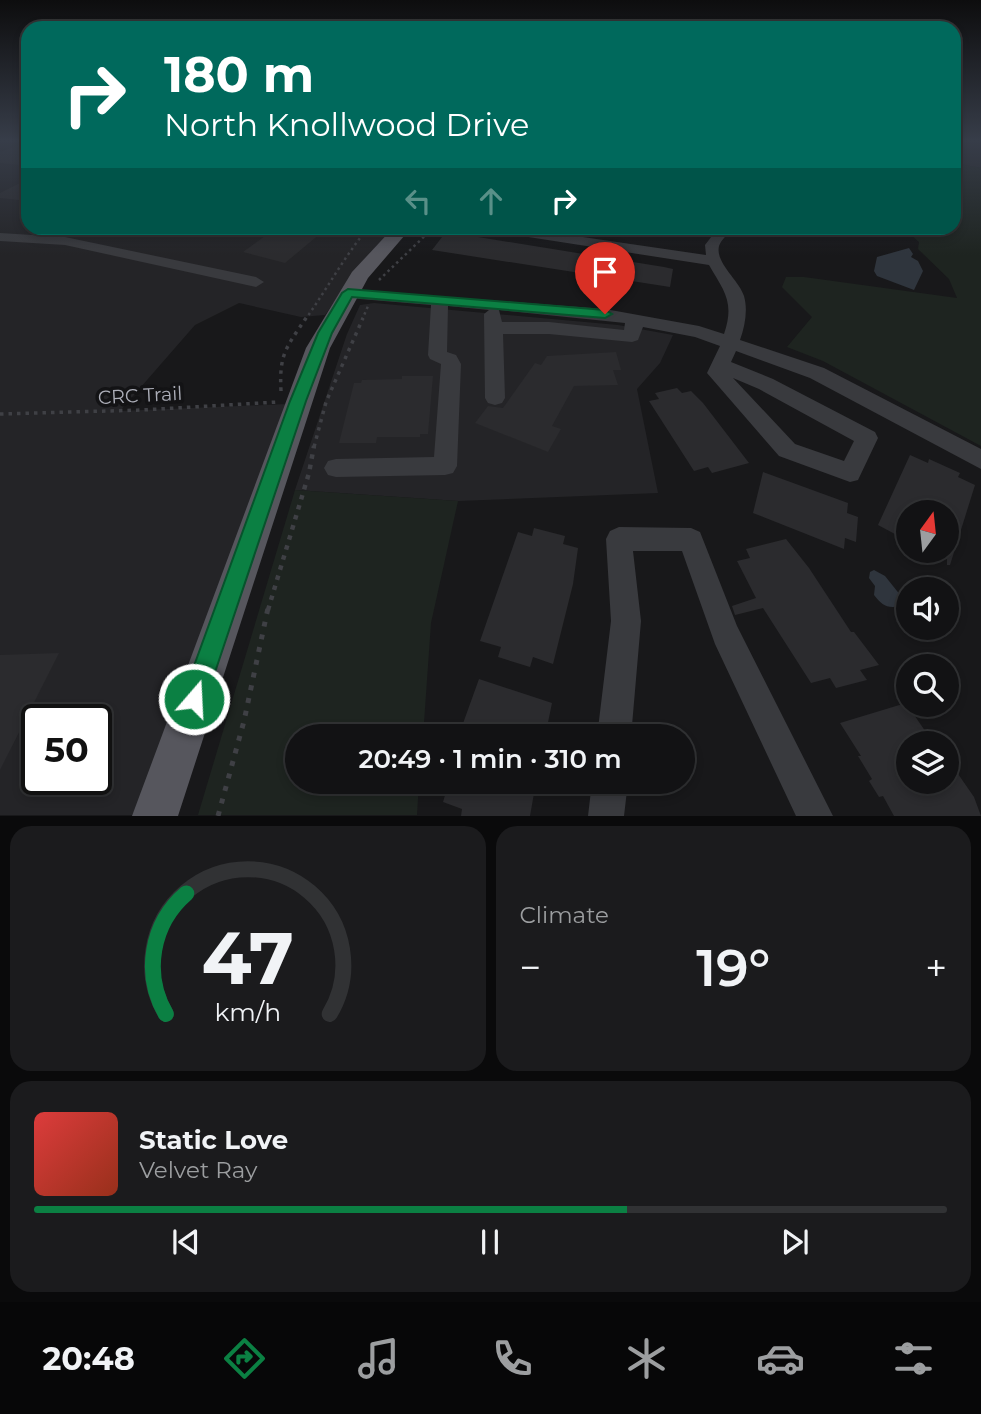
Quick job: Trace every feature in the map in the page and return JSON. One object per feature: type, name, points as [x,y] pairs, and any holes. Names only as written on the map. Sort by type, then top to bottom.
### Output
[{"type":"main road","points":[[155,816],[298,401],[325,333],[364,294],[369,263],[395,235]]},
{"type":"street","points":[[542,235],[713,261]]},
{"type":"street","points":[[720,235],[712,245],[713,261],[737,297],[737,317],[731,341],[720,365],[717,373],[787,450],[850,473],[867,438],[787,394],[720,365]]},
{"type":"street","points":[[0,237],[65,241],[109,248],[256,282]]},
{"type":"street","points":[[364,294],[635,318],[731,341],[817,373],[981,460]]},
{"type":"street","points":[[336,468],[445,466],[451,364],[445,357],[437,355],[440,300]]},
{"type":"street","points":[[493,305],[495,398]]},
{"type":"street","points":[[494,328],[550,328],[632,337],[635,318]]},
{"type":"street","points":[[615,724],[626,621],[619,538],[691,540],[724,634],[815,816]]},
{"type":"street","points":[[606,816],[609,794]]},
{"type":"path","points":[[284,359],[285,351],[339,271],[345,256],[362,235]]},
{"type":"path","points":[[218,816],[244,721],[267,610],[309,473],[318,428],[345,355],[366,313],[364,294],[426,235]]},
{"type":"path","name":"CRC Trail","points":[[0,414],[281,402]]},
{"type":"shaded area","points":[[0,179],[21,179],[21,235],[387,235],[366,257],[325,315],[301,317],[239,303],[195,325],[120,411],[287,404],[138,815],[0,815]]},
{"type":"shaded area","points":[[961,179],[981,179],[981,446],[823,361],[787,347],[812,317],[782,287],[786,277],[804,277],[957,298],[949,279],[918,249],[919,242],[911,235],[961,235]]},
{"type":"shaded area","points":[[909,248],[913,254],[911,257],[918,261],[923,271],[914,290],[877,276],[874,271],[877,257]]},
{"type":"shaded area","points":[[374,303],[618,325],[673,335],[660,363],[637,389],[658,493],[458,501],[295,490],[347,334],[360,305]]},
{"type":"shaded area","points":[[295,490],[458,501],[431,623],[424,724],[285,724],[285,794],[418,794],[417,815],[198,815]]},
{"type":"shaded area","points":[[874,570],[885,576],[896,590],[896,606],[885,605],[874,595],[875,586],[869,578],[870,572]]},
{"type":"building","points":[[21,182],[21,200],[0,198],[0,193]]},
{"type":"building","points":[[266,235],[319,235],[285,263],[243,252]]},
{"type":"building","points":[[444,235],[480,235],[478,237],[673,269],[670,287],[432,250]]},
{"type":"building","points":[[616,352],[621,370],[613,370],[618,385],[574,386],[552,426],[561,429],[548,452],[475,423],[488,406],[503,408],[535,363],[541,365],[547,356]]},
{"type":"building","points":[[402,376],[433,376],[428,434],[420,434],[420,437],[377,437],[376,443],[339,443],[354,383],[361,383],[362,380],[402,379]]},
{"type":"building","points":[[677,388],[682,393],[691,391],[703,403],[749,463],[712,473],[708,467],[694,471],[649,401],[659,399],[655,393]]},
{"type":"building","points":[[910,455],[928,463],[929,459],[960,473],[958,477],[975,485],[959,536],[959,500],[896,500],[896,535],[878,525]]},
{"type":"building","points":[[763,472],[848,503],[847,513],[858,517],[856,542],[845,538],[844,549],[753,513]]},
{"type":"building","points":[[534,528],[565,536],[563,544],[578,548],[573,584],[553,664],[533,657],[530,667],[498,657],[501,647],[480,641],[518,532],[532,536]]},
{"type":"building","points":[[786,539],[809,568],[851,632],[854,632],[879,665],[860,670],[867,680],[836,688],[830,678],[811,683],[763,608],[735,615],[732,606],[756,598],[737,561],[750,558],[746,549]]},
{"type":"building","points":[[59,653],[33,704],[21,704],[21,728],[0,770],[0,655]]},
{"type":"building","points":[[479,679],[552,703],[548,724],[463,724]]},
{"type":"building","points":[[896,706],[896,717],[916,717],[925,731],[896,731],[896,794],[959,794],[959,775],[974,797],[981,816],[894,816],[883,796],[879,797],[869,781],[872,779],[858,756],[861,756],[840,723]]},
{"type":"building","points":[[445,794],[534,794],[530,816],[461,816],[462,809],[443,802]]},
{"type":"route","points":[[194,699],[318,348],[348,293],[605,314]]}]
